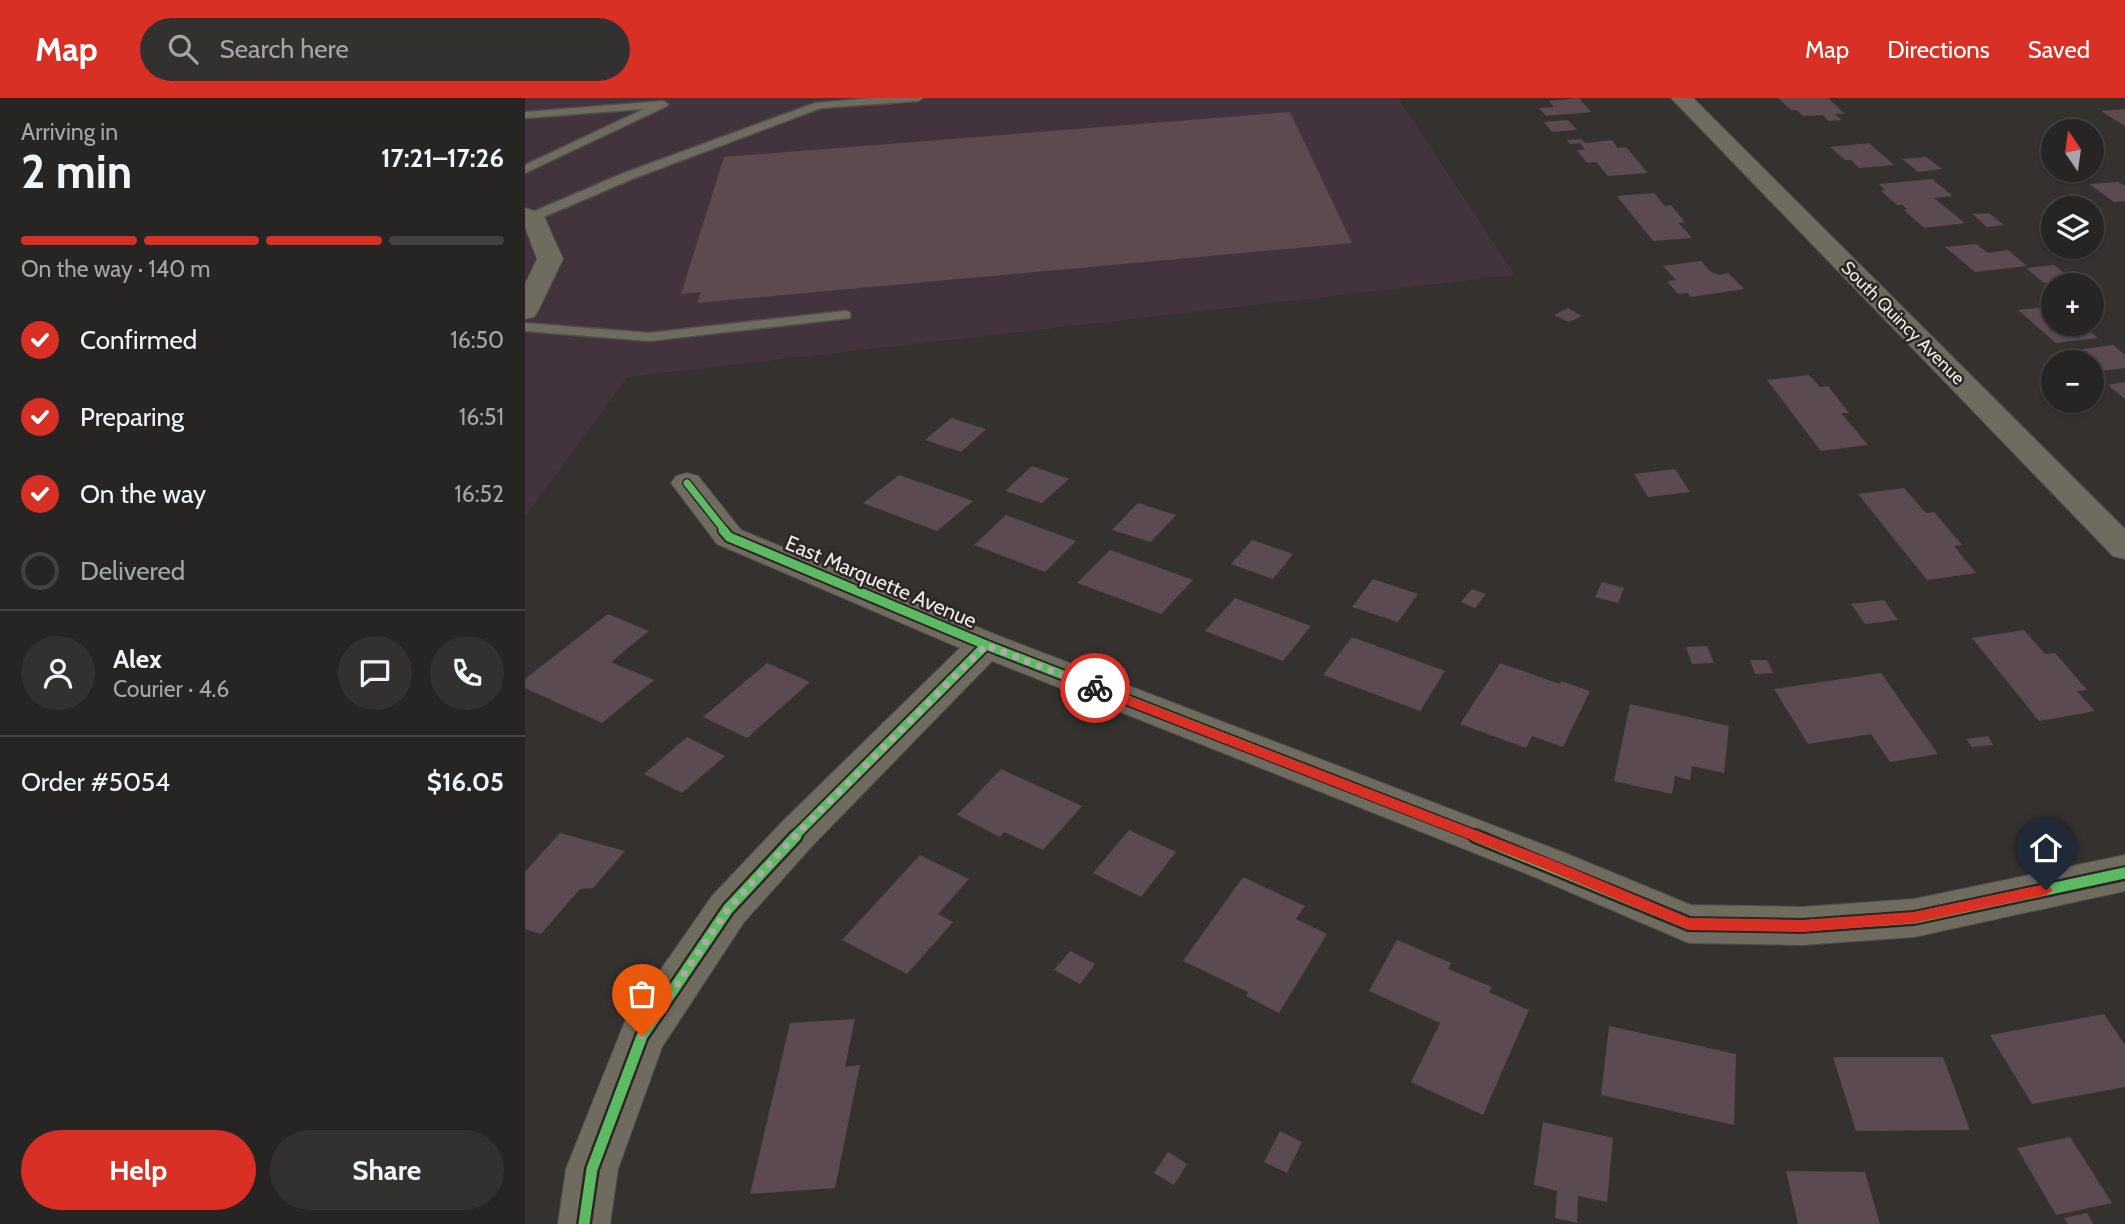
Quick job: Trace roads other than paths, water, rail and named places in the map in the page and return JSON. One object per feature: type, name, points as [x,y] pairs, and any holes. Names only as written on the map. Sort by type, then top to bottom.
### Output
[{"type":"street","name":"South Quincy Avenue","points":[[1681,98],[2125,548]]},
{"type":"street","points":[[525,311],[550,259],[534,219],[528,216]]},
{"type":"street","name":"East Marquette Avenue","points":[[687,483],[729,537],[986,645],[1545,863],[1689,924],[1802,926],[1914,918],[2125,873]]},
{"type":"street","points":[[584,1224],[592,1169],[642,1036],[728,909],[798,833],[986,645]]},
{"type":"lane","points":[[525,169],[675,98]]},
{"type":"lane","points":[[528,216],[819,105],[918,98]]},
{"type":"lane","points":[[525,115],[663,104]]},
{"type":"lane","points":[[525,327],[649,337],[845,315]]}]
